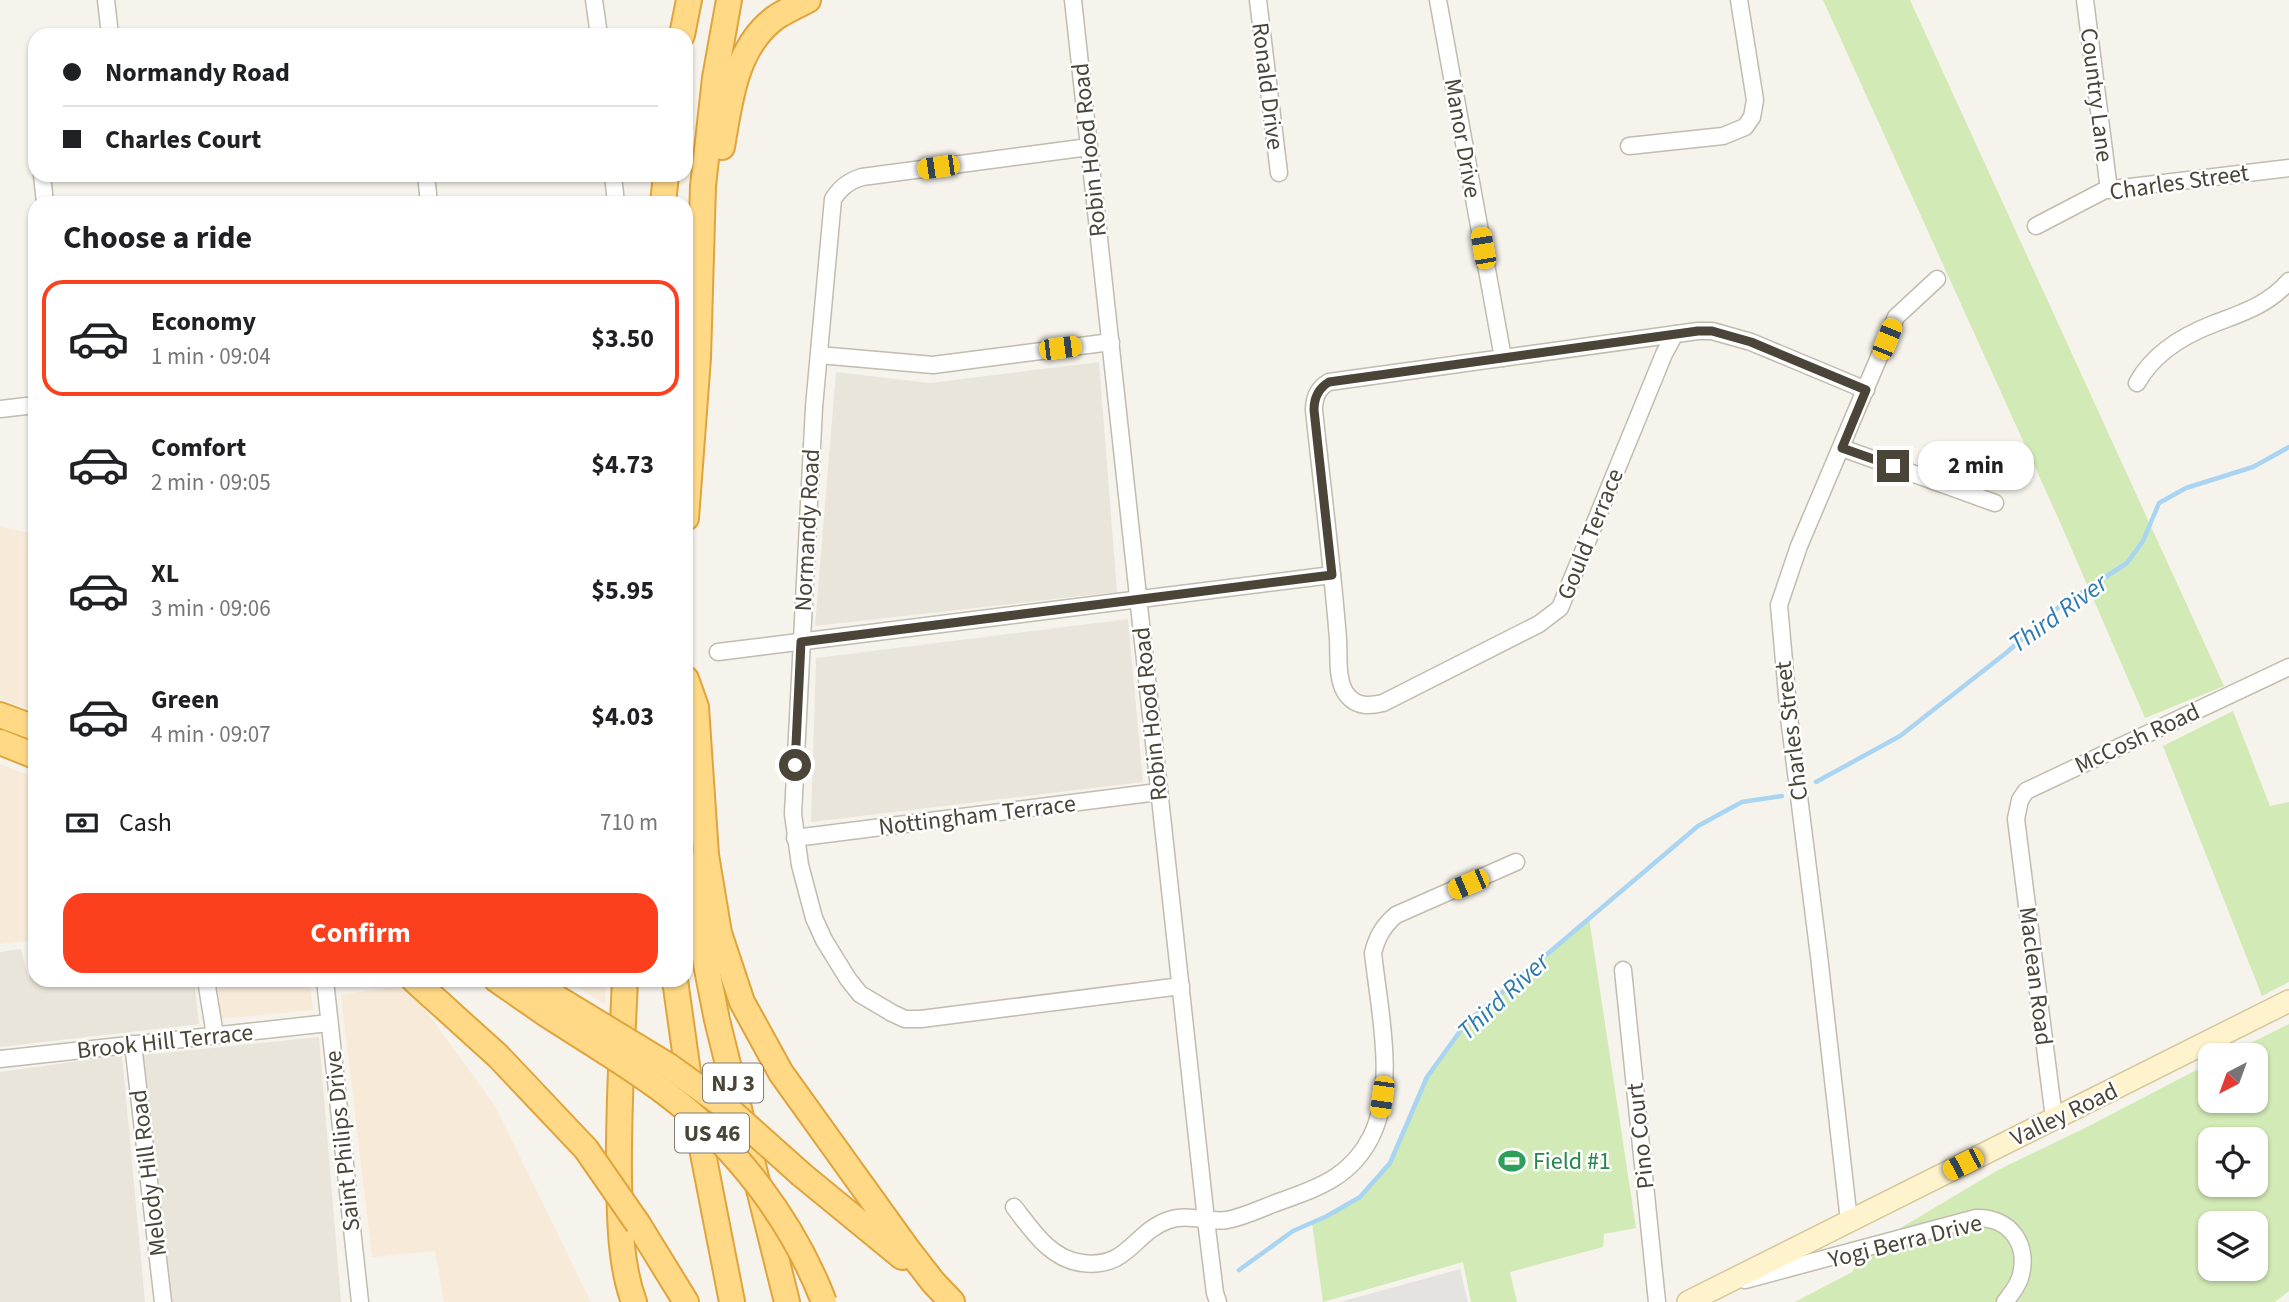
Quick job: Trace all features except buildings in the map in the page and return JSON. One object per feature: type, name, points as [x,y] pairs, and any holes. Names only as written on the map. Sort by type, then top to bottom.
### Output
[{"type":"highway","points":[[683,28],[689,0]]},
{"type":"highway","points":[[701,289],[703,186],[715,78],[729,0]]},
{"type":"highway","points":[[693,411],[701,289],[710,211],[737,74],[751,45],[761,32],[774,19],[808,0]]},
{"type":"highway","points":[[693,699],[696,707],[706,855],[716,920],[741,1002],[781,1073],[933,1282]]},
{"type":"highway","points":[[0,715],[28,725]]},
{"type":"highway","points":[[0,742],[28,753]]},
{"type":"highway","name":"NJ 3","points":[[693,897],[718,1020],[787,1302]]},
{"type":"highway","points":[[422,987],[498,1056],[586,1149],[638,1224],[685,1302]]},
{"type":"highway","name":"US 46","points":[[512,987],[552,1006],[667,1093],[716,1136],[778,1213],[809,1267],[824,1302]]},
{"type":"highway","points":[[534,987],[552,1006],[669,1066],[717,1101],[802,1175],[933,1282],[952,1302]]},
{"type":"highway","points":[[625,987],[618,1107],[620,1229],[629,1291],[634,1302]]},
{"type":"highway","name":"NJ 3","points":[[676,987],[690,1087],[732,1302]]},
{"type":"main road","name":"Valley Road","points":[[1688,1302],[2289,1001]]},
{"type":"street","points":[[106,0],[109,28]]},
{"type":"street","points":[[594,0],[598,28]]},
{"type":"street","name":"Robin Hood Road","points":[[1073,0],[1158,792],[1206,1220],[1218,1302]]},
{"type":"street","name":"Ronald Drive","points":[[1258,0],[1279,173]]},
{"type":"street","name":"Manor Drive","points":[[1438,0],[1503,358]]},
{"type":"street","points":[[1629,146],[1723,136],[1745,127],[1752,117],[1755,100],[1739,0]]},
{"type":"street","name":"Country Lane","points":[[2085,0],[2109,190]]},
{"type":"street","name":"Normandy Road","points":[[1089,147],[862,177],[850,181],[833,199],[813,420],[793,814],[795,838],[814,918],[836,960],[860,994],[905,1019],[949,1017],[1181,986]]},
{"type":"street","name":"Charles Street","points":[[2036,226],[2109,190],[2289,168]]},
{"type":"street","name":"Charles Street","points":[[1849,1221],[1821,966],[1789,718],[1779,605],[1799,546],[1896,317],[1937,279]]},
{"type":"street","points":[[2137,383],[2146,367],[2160,353],[2211,325],[2243,314],[2268,301],[2289,281]]},
{"type":"street","points":[[718,652],[1332,575],[1316,424],[1316,396],[1323,385],[1329,382],[1712,331],[1751,342],[1866,390]]},
{"type":"street","name":"Gould Terrace","points":[[1332,575],[1341,682],[1347,696],[1358,704],[1371,706],[1382,703],[1539,624],[1560,608],[1664,354],[1675,334]]},
{"type":"street","points":[[819,355],[933,365],[1111,342]]},
{"type":"street","points":[[0,409],[28,406]]},
{"type":"street","points":[[1842,448],[1995,503]]},
{"type":"street","name":"McCosh Road","points":[[2018,833],[2017,809],[2026,791],[2289,667]]},
{"type":"street","name":"Nottingham Terrace","points":[[795,838],[1158,792]]},
{"type":"street","name":"Maclean Road","points":[[2018,833],[2054,1118]]},
{"type":"street","points":[[1014,1207],[1045,1244],[1066,1258],[1094,1264],[1120,1258],[1144,1235],[1170,1220],[1187,1217],[1226,1220],[1330,1182],[1358,1156],[1371,1137],[1379,1116],[1384,1053],[1373,953],[1385,925],[1396,915],[1516,862]]},
{"type":"street","name":"Pino Court","points":[[1623,970],[1657,1302]]},
{"type":"street","points":[[207,987],[215,1035]]},
{"type":"street","name":"Saint Philips Drive","points":[[326,987],[360,1302]]},
{"type":"street","name":"Brook Hill Terrace","points":[[0,1059],[330,1023]]},
{"type":"street","name":"Melody Hill Road","points":[[133,1044],[163,1302]]},
{"type":"street","name":"Yogi Berra Drive","points":[[1718,1287],[1976,1218],[1987,1218],[1997,1220],[2007,1227],[2022,1248],[2024,1258],[2020,1277],[2006,1302]]},
{"type":"shaded area","points":[[1099,362],[1117,592],[815,626],[836,372],[930,383]]},
{"type":"shaded area","points":[[0,527],[28,533],[28,709],[0,699]]},
{"type":"shaded area","points":[[1128,619],[1143,782],[811,822],[816,658]]},
{"type":"shaded area","points":[[0,764],[28,775],[28,941],[0,944]]},
{"type":"shaded area","points":[[21,949],[28,987],[195,987],[199,1024],[0,1047],[0,952]]},
{"type":"shaded area","points":[[219,987],[310,987],[313,1010],[221,1019]]},
{"type":"shaded area","points":[[402,987],[425,1009],[495,1106],[591,1302],[444,1302],[435,1251],[372,1257],[341,995]]},
{"type":"shaded area","points":[[576,987],[606,987],[605,1004]]},
{"type":"shaded area","points":[[319,1037],[341,1302],[171,1302],[143,1055]]},
{"type":"shaded area","points":[[122,1055],[145,1302],[0,1302],[0,1072]]},
{"type":"shaded area","points":[[1460,1269],[1468,1302],[1340,1302]]},
{"type":"green space","points":[[1823,0],[1910,0],[2224,686],[2145,718],[2059,520]]},
{"type":"green space","points":[[2233,711],[2270,806],[2289,802],[2289,982],[2262,996],[2163,746]]},
{"type":"green space","points":[[1589,918],[1636,1228],[1604,1234],[1603,1247],[1510,1272],[1517,1302],[1471,1302],[1463,1262],[1323,1302],[1312,1223],[1360,1197],[1390,1163],[1427,1077],[1466,1023]]},
{"type":"green space","points":[[2289,1024],[2289,1291],[2275,1302],[1795,1302],[1852,1272],[1865,1249],[1998,1170],[2198,1069],[2198,1113],[2268,1113],[2268,1043],[2251,1043]]},
{"type":"waterway","name":"Third River","points":[[1816,782],[1900,736],[2006,653],[2059,607],[2127,563],[2143,541],[2159,503],[2186,488],[2253,467],[2289,447]]},
{"type":"waterway","name":"Third River","points":[[1239,1270],[1293,1231],[1360,1197],[1390,1163],[1427,1077],[1466,1023],[1698,826],[1742,802],[1782,796]]},
{"type":"place","name":"Field #1","points":[[1512,1161]]},
{"type":"route","points":[[795,765],[801,642],[1332,575],[1314,410],[1319,390],[1329,382],[1712,331],[1751,342],[1866,390],[1842,448],[1893,466]]}]
